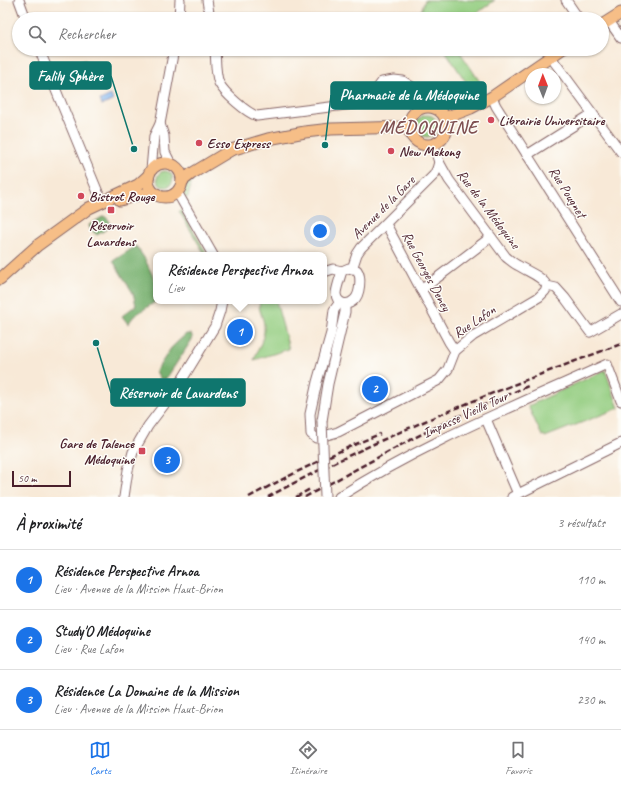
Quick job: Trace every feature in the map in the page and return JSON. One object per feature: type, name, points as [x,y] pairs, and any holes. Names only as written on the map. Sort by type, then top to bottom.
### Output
[{"type":"main road","points":[[609,21],[621,13]]},
{"type":"main road","points":[[445,118],[471,108],[492,97],[550,56]]},
{"type":"main road","points":[[426,107],[437,110],[445,118],[446,131],[439,142],[433,144],[422,144],[412,138],[409,127],[412,116],[416,111],[426,107]]},
{"type":"main road","points":[[182,181],[231,150],[268,139],[331,129],[409,127]]},
{"type":"main road","points":[[0,279],[38,245],[89,208],[138,185],[158,164],[167,163],[183,168],[202,160],[213,160]]},
{"type":"main road","points":[[71,222],[120,200],[141,194],[157,194],[166,196],[177,192],[182,181],[179,170],[173,165]]},
{"type":"main road","points":[[150,172],[148,181],[149,186],[157,194]]},
{"type":"street","points":[[19,0],[23,12]]},
{"type":"street","points":[[179,12],[180,0]]},
{"type":"street","points":[[207,0],[209,12]]},
{"type":"street","points":[[566,0],[574,12]]},
{"type":"street","points":[[609,26],[621,38]]},
{"type":"street","points":[[42,56],[102,202]]},
{"type":"street","points":[[150,172],[154,136],[160,124],[173,56]]},
{"type":"street","points":[[216,56],[219,84],[242,108],[250,114],[257,116],[362,103],[371,97],[382,82],[394,80],[403,81],[412,87],[421,108]]},
{"type":"street","points":[[550,56],[621,152]]},
{"type":"street","name":"Rue Pougnet","points":[[492,97],[496,106],[621,302]]},
{"type":"street","points":[[527,155],[592,114]]},
{"type":"street","points":[[160,124],[164,136],[165,152],[173,165]]},
{"type":"street","points":[[433,144],[439,162]]},
{"type":"street","name":"Avenue de la Gare","points":[[352,269],[353,262],[361,248],[434,175],[439,162]]},
{"type":"street","name":"Rue de la Médoquine","points":[[439,162],[449,180],[506,257],[517,266],[539,277],[547,286],[556,288],[590,332],[621,314]]},
{"type":"street","points":[[177,192],[211,252]]},
{"type":"street","name":"Rue Georges Deney","points":[[386,224],[449,342],[456,351]]},
{"type":"street","points":[[421,290],[491,237]]},
{"type":"street","points":[[327,271],[333,269],[342,271],[345,269],[357,270],[361,278],[355,300],[343,303]]},
{"type":"street","points":[[325,497],[322,421],[328,384],[346,312],[343,303],[337,298],[336,293],[342,271]]},
{"type":"street","name":"Rue Lafon","points":[[343,303],[334,310],[331,333],[317,382],[310,414],[311,434],[316,438],[338,432],[439,380],[448,369],[456,351],[473,336],[539,297],[545,291],[547,286]]},
{"type":"street","points":[[124,497],[128,470],[133,452],[148,426],[177,388],[215,326],[221,304]]},
{"type":"street","name":"Impasse Vieille Tour","points":[[340,497],[417,453],[486,419],[607,364],[621,401]]},
{"type":"street","points":[[486,419],[515,495],[621,443]]},
{"type":"green space","points":[[425,0],[495,0],[479,12],[421,12]]},
{"type":"green space","points":[[449,56],[463,56],[484,88],[474,94]]},
{"type":"green space","points":[[85,60],[89,71],[62,81],[58,70]]},
{"type":"green space","points":[[427,115],[431,116],[437,122],[437,130],[431,136],[427,137],[423,136],[417,130],[416,126],[417,122],[423,116]]},
{"type":"green space","points":[[165,171],[171,173],[173,179],[171,185],[165,187],[159,185],[157,179],[159,173]]},
{"type":"green space","points":[[192,180],[188,197],[185,198],[183,195],[185,185]]},
{"type":"green space","points":[[181,210],[206,252],[203,252],[179,211]]},
{"type":"green space","points":[[104,216],[109,220],[110,227],[97,235],[90,229],[89,225]]},
{"type":"green space","points":[[136,246],[145,259],[153,276],[153,303],[134,316],[128,324],[122,316],[136,305],[133,293],[113,261]]},
{"type":"green space","points":[[259,304],[277,304],[289,349],[254,360],[264,330],[264,323]]},
{"type":"green space","points":[[186,334],[191,334],[193,338],[166,379],[160,379],[156,371],[171,348]]},
{"type":"green space","points":[[605,370],[619,408],[545,437],[544,435],[542,436],[528,406]]},
{"type":"water","points":[[100,69],[103,75],[92,79],[90,73]]},
{"type":"water","points":[[111,95],[113,101],[102,105],[100,100]]},
{"type":"railway","points":[[268,497],[311,474],[397,433],[531,378],[621,344]]},
{"type":"railway","points":[[305,497],[452,419],[528,386]]},
{"type":"railway","points":[[249,497],[347,448],[380,434]]},
{"type":"railway","points":[[296,497],[310,489]]},
{"type":"place","name":"Librairie Universitaire","points":[[491,120]]},
{"type":"place","name":"Esso Express","points":[[199,143]]},
{"type":"place","name":"Pharmacie de la Médoquine","points":[[325,145]]},
{"type":"place","name":"Falily Sphère","points":[[134,149]]},
{"type":"place","name":"New Mekong","points":[[391,151]]},
{"type":"place","name":"Bistrot Rouge","points":[[81,196]]},
{"type":"place","name":"Réservoir Lavardens","points":[[111,210]]},
{"type":"place","name":"Résidence Perspective Arnoa","points":[[240,332]]},
{"type":"place","name":"Réservoir de Lavardens","points":[[96,343]]},
{"type":"place","name":"Study'O Médoquine","points":[[375,389]]},
{"type":"place","name":"Gare de Talence Médoquine","points":[[142,451]]},
{"type":"place","name":"Résidence La Domaine de la Mission","points":[[167,460]]},
{"type":"district","name":"MÉDOQUINE","points":[[429,127]]}]
